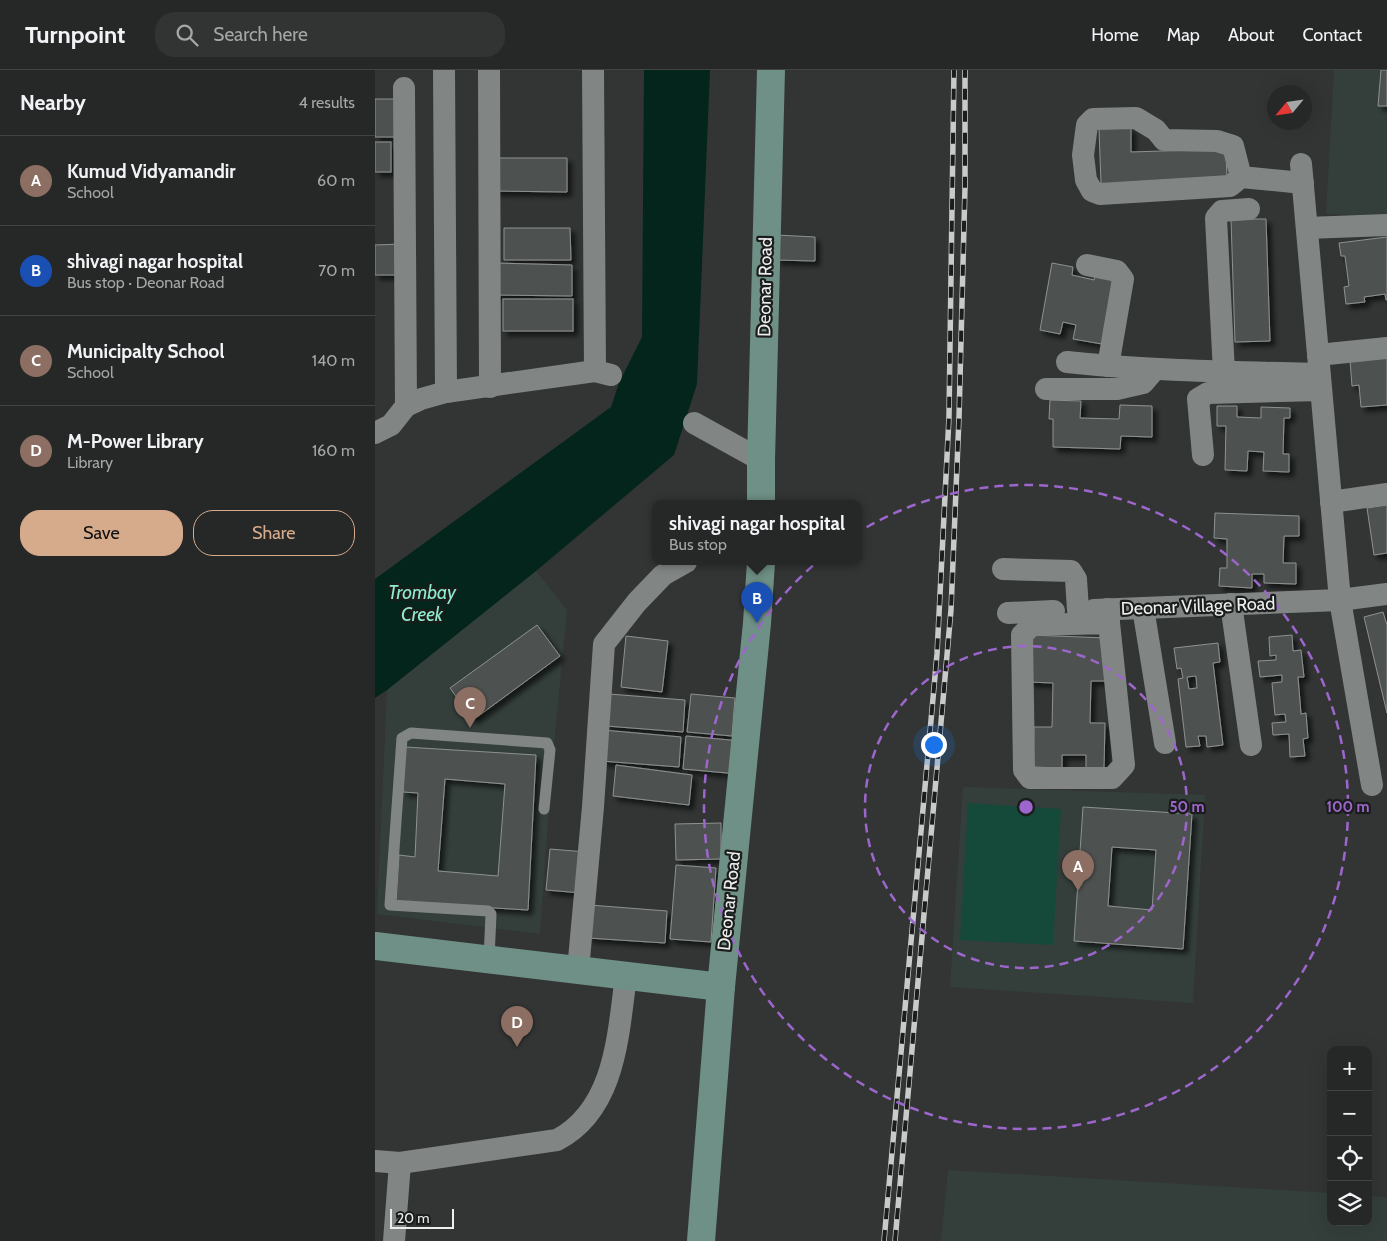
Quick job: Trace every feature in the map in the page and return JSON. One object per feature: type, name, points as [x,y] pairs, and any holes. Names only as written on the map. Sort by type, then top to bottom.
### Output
[{"type":"street","points":[[445,70],[446,392]]},
{"type":"street","points":[[489,70],[490,387]]},
{"type":"street","points":[[375,433],[391,425],[406,406],[421,398],[446,392],[603,373],[593,70]]},
{"type":"street","name":"Deonar Road","points":[[761,500],[771,70]]},
{"type":"street","points":[[405,88],[406,406]]},
{"type":"street","points":[[1241,177],[1233,146],[1217,141],[1164,140],[1156,130],[1136,118],[1093,119],[1087,125],[1083,155],[1086,180],[1092,191],[1100,194],[1230,186],[1241,177],[1302,174],[1340,600],[1377,752],[1372,785]]},
{"type":"street","points":[[1224,372],[1216,218],[1222,211],[1249,209]]},
{"type":"street","points":[[1307,228],[1387,225]]},
{"type":"street","points":[[1087,265],[1117,271],[1123,280],[1108,366]]},
{"type":"street","points":[[1203,455],[1198,399],[1208,393],[1319,373],[1387,348]]},
{"type":"street","points":[[1067,362],[1155,369],[1319,373]]},
{"type":"street","points":[[1046,389],[1117,389],[1143,383],[1155,369]]},
{"type":"street","points":[[694,423],[761,460]]},
{"type":"street","points":[[1331,502],[1387,494]]},
{"type":"street","points":[[577,970],[593,807],[604,644],[637,602],[663,575],[681,565]]},
{"type":"street","name":"Deonar Road","points":[[701,1241],[721,987],[757,622],[761,565]]},
{"type":"street","points":[[1003,569],[1071,571],[1076,579],[1078,610]]},
{"type":"street","name":"Deonar Village Road","points":[[1008,613],[1078,610],[1108,616],[1143,608],[1231,604],[1340,600],[1384,604]]},
{"type":"street","points":[[1231,604],[1251,746]]},
{"type":"street","points":[[1143,608],[1165,743]]},
{"type":"street","points":[[1108,616],[1124,765],[1112,778],[1030,778],[1024,770],[1022,635],[1032,625],[1108,616]]},
{"type":"street","points":[[375,946],[721,987]]},
{"type":"street","points":[[375,1161],[400,1163],[557,1140],[569,1134],[582,1123],[601,1096],[609,1074],[619,1028],[626,976]]},
{"type":"street","points":[[394,1241],[400,1163]]},
{"type":"lane","points":[[489,960],[491,914],[488,911],[390,905],[402,738],[411,733],[547,743],[550,750],[544,810]]},
{"type":"shaded area","points":[[1334,70],[1387,70],[1387,216],[1326,214]]},
{"type":"shaded area","points":[[536,571],[567,610],[552,766],[540,934],[377,914],[387,690]]},
{"type":"shaded area","points":[[963,787],[1205,795],[1193,1003],[950,987]]},
{"type":"shaded area","points":[[968,803],[1061,809],[1053,945],[960,940]]},
{"type":"shaded area","points":[[948,1170],[1327,1193],[1327,1226],[1372,1226],[1372,1196],[1387,1197],[1387,1241],[941,1241]]},
{"type":"water","name":"Trombay Creek","points":[[644,70],[710,70],[697,384],[674,455],[536,571],[375,698],[375,579],[611,407],[619,383],[642,337]]},
{"type":"building","points":[[1381,70],[1387,70],[1387,106],[1378,106]]},
{"type":"building","points":[[375,99],[395,99],[396,137],[375,137]]},
{"type":"building","points":[[1131,128],[1131,152],[1226,149],[1227,179],[1101,184],[1099,129]]},
{"type":"building","points":[[375,142],[391,142],[391,172],[375,172]]},
{"type":"building","points":[[493,158],[567,158],[567,192],[493,191]]},
{"type":"building","points":[[1231,219],[1266,219],[1270,341],[1235,342]]},
{"type":"building","points":[[504,228],[570,228],[571,260],[504,260]]},
{"type":"building","points":[[777,235],[815,237],[815,261],[776,260]]},
{"type":"building","points":[[1387,237],[1387,300],[1385,294],[1364,297],[1365,302],[1346,304],[1344,287],[1349,286],[1345,256],[1341,256],[1339,243]]},
{"type":"building","points":[[401,244],[401,275],[375,275],[375,245]]},
{"type":"building","points":[[495,263],[572,265],[572,296],[494,295]]},
{"type":"building","points":[[1052,263],[1073,267],[1072,275],[1094,280],[1096,272],[1114,276],[1102,344],[1073,339],[1076,325],[1063,322],[1060,334],[1040,330]]},
{"type":"building","points":[[503,299],[573,299],[573,331],[503,331]]},
{"type":"building","points":[[1387,356],[1387,405],[1361,407],[1359,385],[1352,386],[1350,360]]},
{"type":"building","points":[[1050,400],[1081,401],[1080,418],[1119,419],[1120,405],[1152,406],[1152,437],[1121,436],[1120,449],[1053,447],[1053,419],[1049,419]]},
{"type":"building","points":[[1217,406],[1237,406],[1237,417],[1261,418],[1261,407],[1290,408],[1290,418],[1284,418],[1283,454],[1289,454],[1289,472],[1263,471],[1264,452],[1248,451],[1247,471],[1225,470],[1226,426],[1217,426]]},
{"type":"building","points":[[1387,505],[1387,553],[1374,555],[1367,508]]},
{"type":"building","points":[[1215,513],[1299,516],[1299,536],[1284,536],[1283,563],[1296,563],[1296,584],[1264,583],[1264,574],[1252,574],[1252,588],[1219,586],[1220,568],[1227,568],[1227,539],[1214,538]]},
{"type":"building","points":[[1383,612],[1387,625],[1387,713],[1364,617]]},
{"type":"building","points":[[537,625],[560,656],[473,720],[450,688]]},
{"type":"building","points":[[1029,635],[1107,638],[1106,681],[1091,681],[1090,723],[1105,723],[1104,768],[1086,768],[1086,755],[1062,755],[1062,768],[1033,767],[1034,727],[1052,727],[1053,683],[1028,682]]},
{"type":"building","points":[[1292,635],[1293,651],[1301,650],[1304,677],[1298,677],[1301,714],[1306,713],[1308,738],[1303,739],[1305,756],[1290,757],[1289,734],[1273,735],[1272,723],[1286,722],[1285,714],[1275,715],[1272,683],[1282,682],[1282,675],[1260,677],[1258,661],[1276,660],[1276,655],[1270,656],[1269,637]]},
{"type":"building","points":[[626,636],[668,641],[662,692],[621,687]]},
{"type":"building","points":[[1218,643],[1220,662],[1213,663],[1223,745],[1207,747],[1206,736],[1198,736],[1200,746],[1186,747],[1178,679],[1183,678],[1181,668],[1177,669],[1174,648]],"holes":[[[1196,676],[1197,688],[1189,689],[1187,677]]]},
{"type":"building","points":[[609,694],[685,700],[683,732],[606,726]]},
{"type":"building","points":[[691,694],[735,698],[732,736],[687,732]]},
{"type":"building","points":[[603,730],[681,737],[679,767],[601,761]]},
{"type":"building","points":[[686,736],[741,741],[738,774],[683,769]]},
{"type":"building","points":[[405,747],[536,755],[528,910],[396,902],[399,855],[415,857],[418,793],[403,792]],"holes":[[[445,779],[505,784],[498,876],[438,871]]]},
{"type":"building","points":[[616,765],[692,775],[689,805],[613,796]]},
{"type":"building","points":[[1083,807],[1192,814],[1183,949],[1074,941]],"holes":[[[1112,847],[1156,850],[1152,910],[1108,906]]]},
{"type":"building","points":[[721,823],[721,859],[676,860],[675,824]]},
{"type":"building","points":[[550,849],[586,852],[582,893],[546,890]]},
{"type":"building","points":[[676,865],[716,868],[711,942],[670,939]]},
{"type":"building","points":[[590,905],[667,911],[665,943],[588,938]]},
{"type":"railway","points":[[884,1241],[937,654],[949,417],[954,70]]},
{"type":"railway","points":[[895,1241],[951,610],[959,418],[965,187],[965,70]]},
{"type":"place","name":"shivagi nagar hospital","points":[[757,623]]},
{"type":"place","name":"Municipalty School","points":[[470,728]]},
{"type":"place","name":"Kumud Vidyamandir","points":[[1078,891]]},
{"type":"place","name":"M-Power Library","points":[[517,1047]]}]
